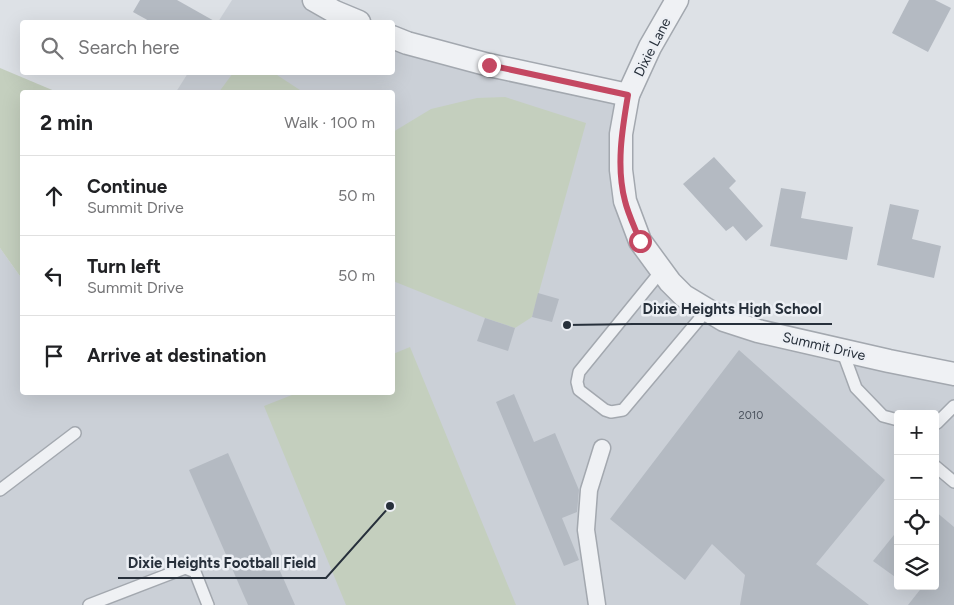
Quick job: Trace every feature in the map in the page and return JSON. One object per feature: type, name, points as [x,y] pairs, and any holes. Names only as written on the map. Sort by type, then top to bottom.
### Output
[{"type":"street","points":[[314,0],[354,20]]},
{"type":"street","name":"Dixie Lane","points":[[628,95],[650,47],[677,0]]},
{"type":"street","points":[[395,38],[489,65],[628,95]]},
{"type":"street","name":"Summit Drive","points":[[628,95],[622,134],[621,170],[625,201],[640,241],[670,282],[684,296],[724,320],[758,331],[954,374]]},
{"type":"street","points":[[597,605],[586,530],[589,490],[602,448]]},
{"type":"lane","points":[[662,270],[579,372],[577,382],[579,390],[605,410],[611,412],[623,410],[707,310]]},
{"type":"lane","points":[[842,350],[856,388],[883,416],[894,419]]},
{"type":"lane","points":[[939,421],[954,406]]},
{"type":"lane","points":[[0,490],[75,433]]},
{"type":"lane","points":[[939,469],[954,482]]},
{"type":"lane","points":[[89,605],[185,568],[195,572],[208,605]]},
{"type":"shaded area","points":[[232,0],[314,0],[355,20],[219,20]]},
{"type":"shaded area","points":[[395,37],[628,95],[621,134],[640,241],[724,320],[954,374],[954,605],[0,605],[0,248],[20,276],[20,395],[395,395],[395,90],[177,90],[187,75],[395,75]]},
{"type":"green space","points":[[0,68],[52,90],[20,90],[20,276],[0,248]]},
{"type":"green space","points":[[232,75],[277,75],[300,90],[220,90]]},
{"type":"green space","points":[[505,97],[586,123],[532,317],[515,328],[395,282],[395,131],[431,109],[477,98]]},
{"type":"green space","points":[[410,347],[516,605],[346,605],[264,406],[292,395],[395,395],[395,353]]},
{"type":"building","points":[[140,0],[177,0],[212,20],[147,20],[133,12]]},
{"type":"building","points":[[909,0],[935,0],[951,8],[928,52],[892,33]]},
{"type":"building","points":[[714,157],[736,181],[729,188],[763,226],[746,241],[733,226],[726,231],[683,184]]},
{"type":"building","points":[[781,188],[806,192],[801,218],[853,227],[847,260],[770,246]]},
{"type":"building","points":[[890,204],[919,210],[912,239],[941,246],[934,278],[877,265]]},
{"type":"building","points":[[538,293],[559,299],[552,322],[532,317]]},
{"type":"building","points":[[485,318],[515,328],[508,351],[477,341]]},
{"type":"building","points":[[739,350],[885,480],[816,564],[869,605],[740,605],[745,575],[712,544],[685,580],[610,519]]},
{"type":"building","points":[[514,394],[534,442],[555,433],[579,490],[577,512],[562,518],[579,560],[564,566],[496,402]]},
{"type":"building","points":[[228,453],[295,605],[248,605],[189,470]]},
{"type":"building","points":[[939,514],[954,527],[954,605],[908,605],[920,590],[939,590]]},
{"type":"building","points":[[894,535],[894,576],[873,561]]},
{"type":"place","name":"Dixie Heights High School","points":[[567,325]]},
{"type":"place","name":"Dixie Heights Football Field","points":[[390,506]]},
{"type":"route","points":[[489,65],[628,95],[622,134],[621,170],[625,201],[640,241]]}]
